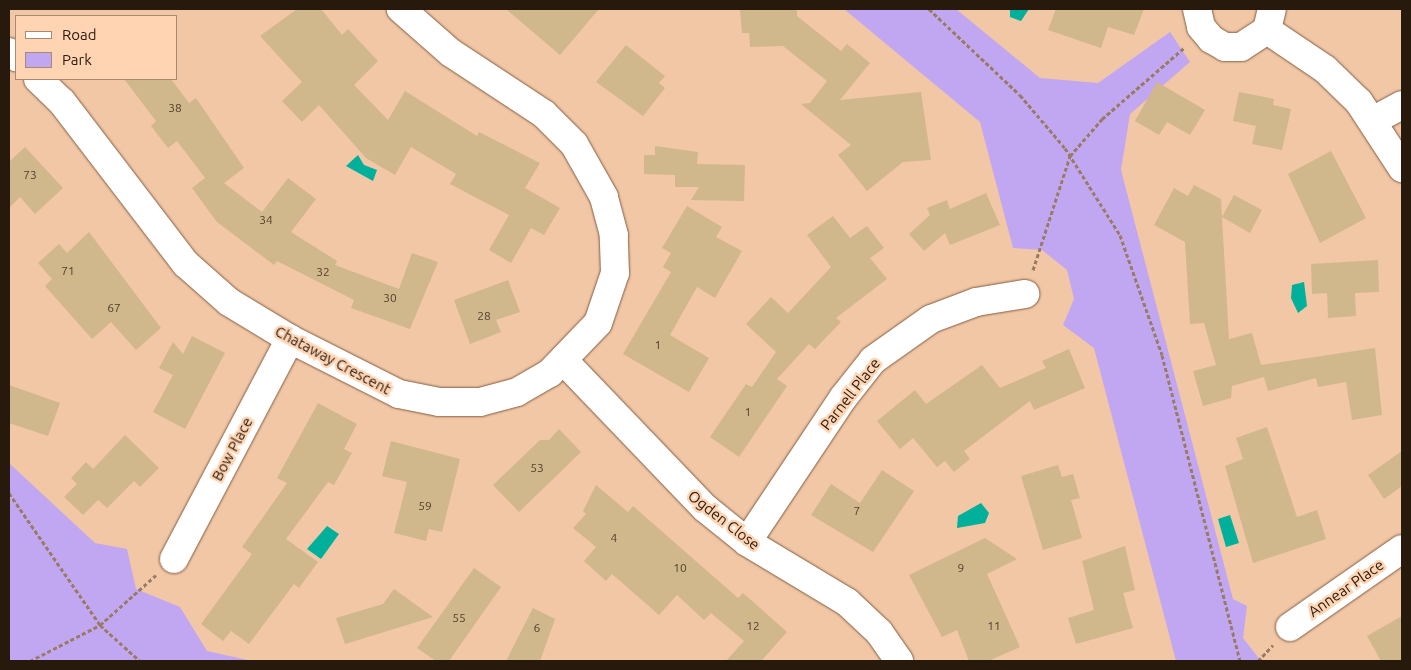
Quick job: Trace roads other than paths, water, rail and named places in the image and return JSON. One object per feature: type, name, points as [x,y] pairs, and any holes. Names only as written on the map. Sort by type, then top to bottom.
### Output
[{"type":"street","name":"Chataway Crescent","points":[[39,80],[62,102],[186,264],[229,302],[290,339],[378,385],[440,402],[480,402],[517,392],[563,360],[582,343],[606,308],[614,273],[614,235],[604,197],[574,144],[544,114],[451,52],[401,9]]},
{"type":"street","points":[[1200,20],[1225,47],[1241,47],[1270,19],[1325,69],[1374,120],[1402,168]]},
{"type":"street","points":[[1374,120],[1402,105]]},
{"type":"street","name":"Parnell Place","points":[[747,542],[873,360],[931,319],[976,302],[1025,294]]},
{"type":"street","name":"Bow Place","points":[[174,559],[290,339]]},
{"type":"street","name":"Ogden Close","points":[[563,360],[705,508],[747,542],[847,602],[879,632],[900,661]]},
{"type":"street","name":"Annear Place","points":[[1290,626],[1402,549]]},
{"type":"water","points":[[1010,9],[1029,9],[1021,21],[1010,17]]},
{"type":"water","points":[[358,155],[364,165],[377,170],[373,181],[346,166]]},
{"type":"water","points":[[1304,282],[1307,306],[1298,313],[1291,298],[1292,285]]},
{"type":"water","points":[[981,503],[989,513],[985,523],[957,528],[958,516]]},
{"type":"water","points":[[1230,515],[1239,543],[1226,547],[1218,519]]},
{"type":"water","points":[[327,526],[339,534],[321,559],[307,549]]}]
